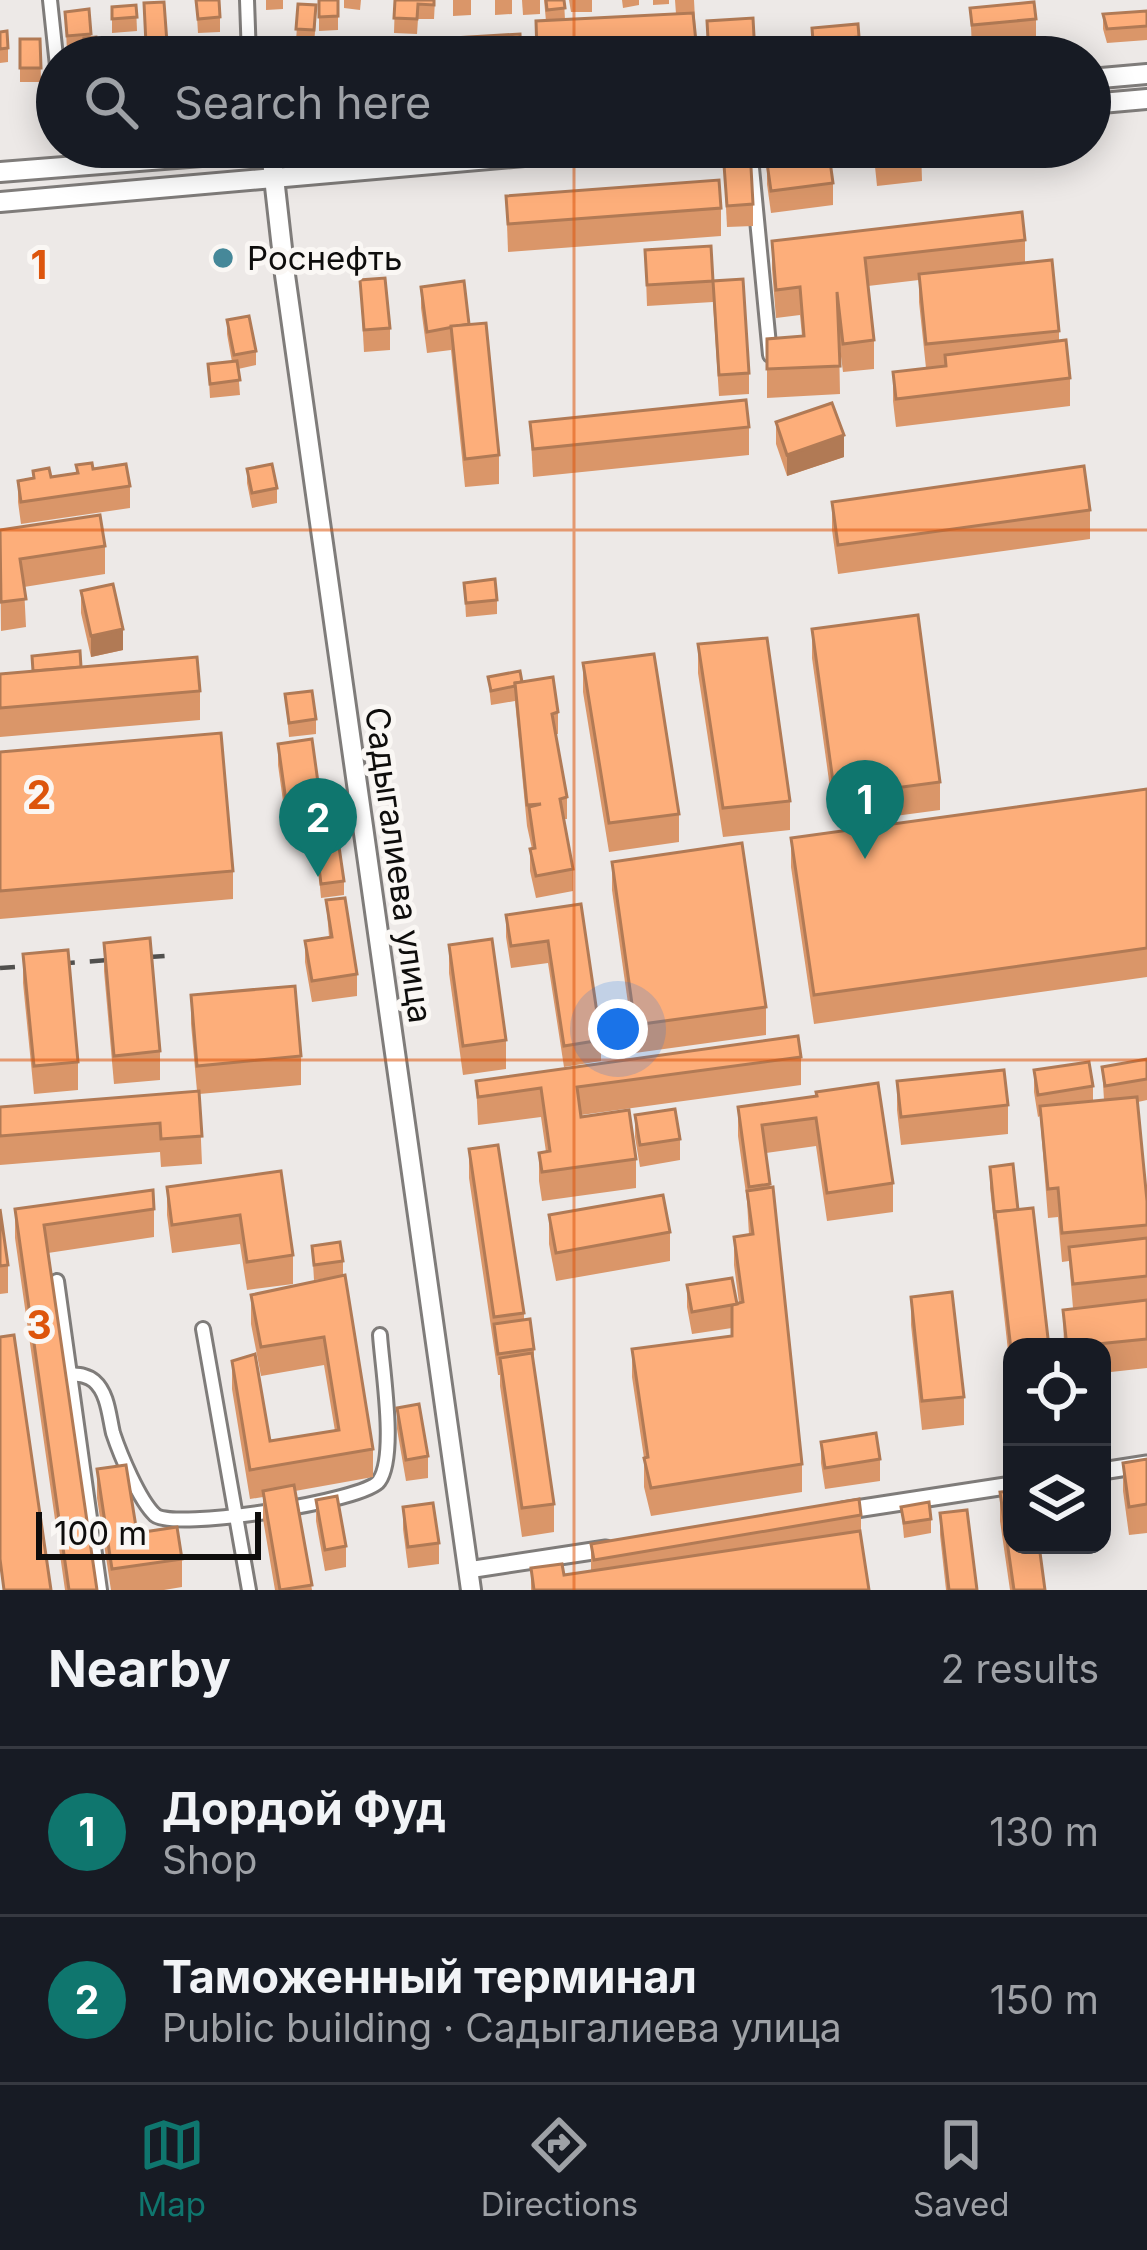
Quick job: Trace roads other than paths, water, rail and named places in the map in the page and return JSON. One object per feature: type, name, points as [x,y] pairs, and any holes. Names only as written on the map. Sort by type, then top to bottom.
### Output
[{"type":"main road","points":[[1111,77],[1147,74]]},
{"type":"main road","points":[[1111,102],[1147,99]]},
{"type":"main road","points":[[0,172],[36,163]]},
{"type":"main road","name":"Садыгалиева улица","points":[[273,168],[469,1580]]},
{"type":"main road","points":[[0,202],[395,168]]},
{"type":"street","points":[[50,0],[54,36]]},
{"type":"street","points":[[247,0],[248,36]]},
{"type":"street","points":[[752,168],[771,357]]},
{"type":"street","points":[[58,1281],[100,1590]]},
{"type":"street","points":[[203,1329],[249,1590]]},
{"type":"street","points":[[69,1374],[90,1377],[100,1387],[114,1436],[154,1514],[168,1521],[236,1516],[362,1494],[381,1479],[387,1456],[380,1335]]},
{"type":"street","points":[[1111,1470],[1147,1464]]},
{"type":"street","points":[[824,1514],[1003,1486]]},
{"type":"street","points":[[469,1580],[620,1546]]},
{"type":"railway","points":[[0,968],[178,955]]},
{"type":"place","name":"Роснефть","points":[[223,258]]},
{"type":"place","name":"Дордой Фуд","points":[[865,859]]},
{"type":"place","name":"Таможенный терминал","points":[[318,877]]}]
